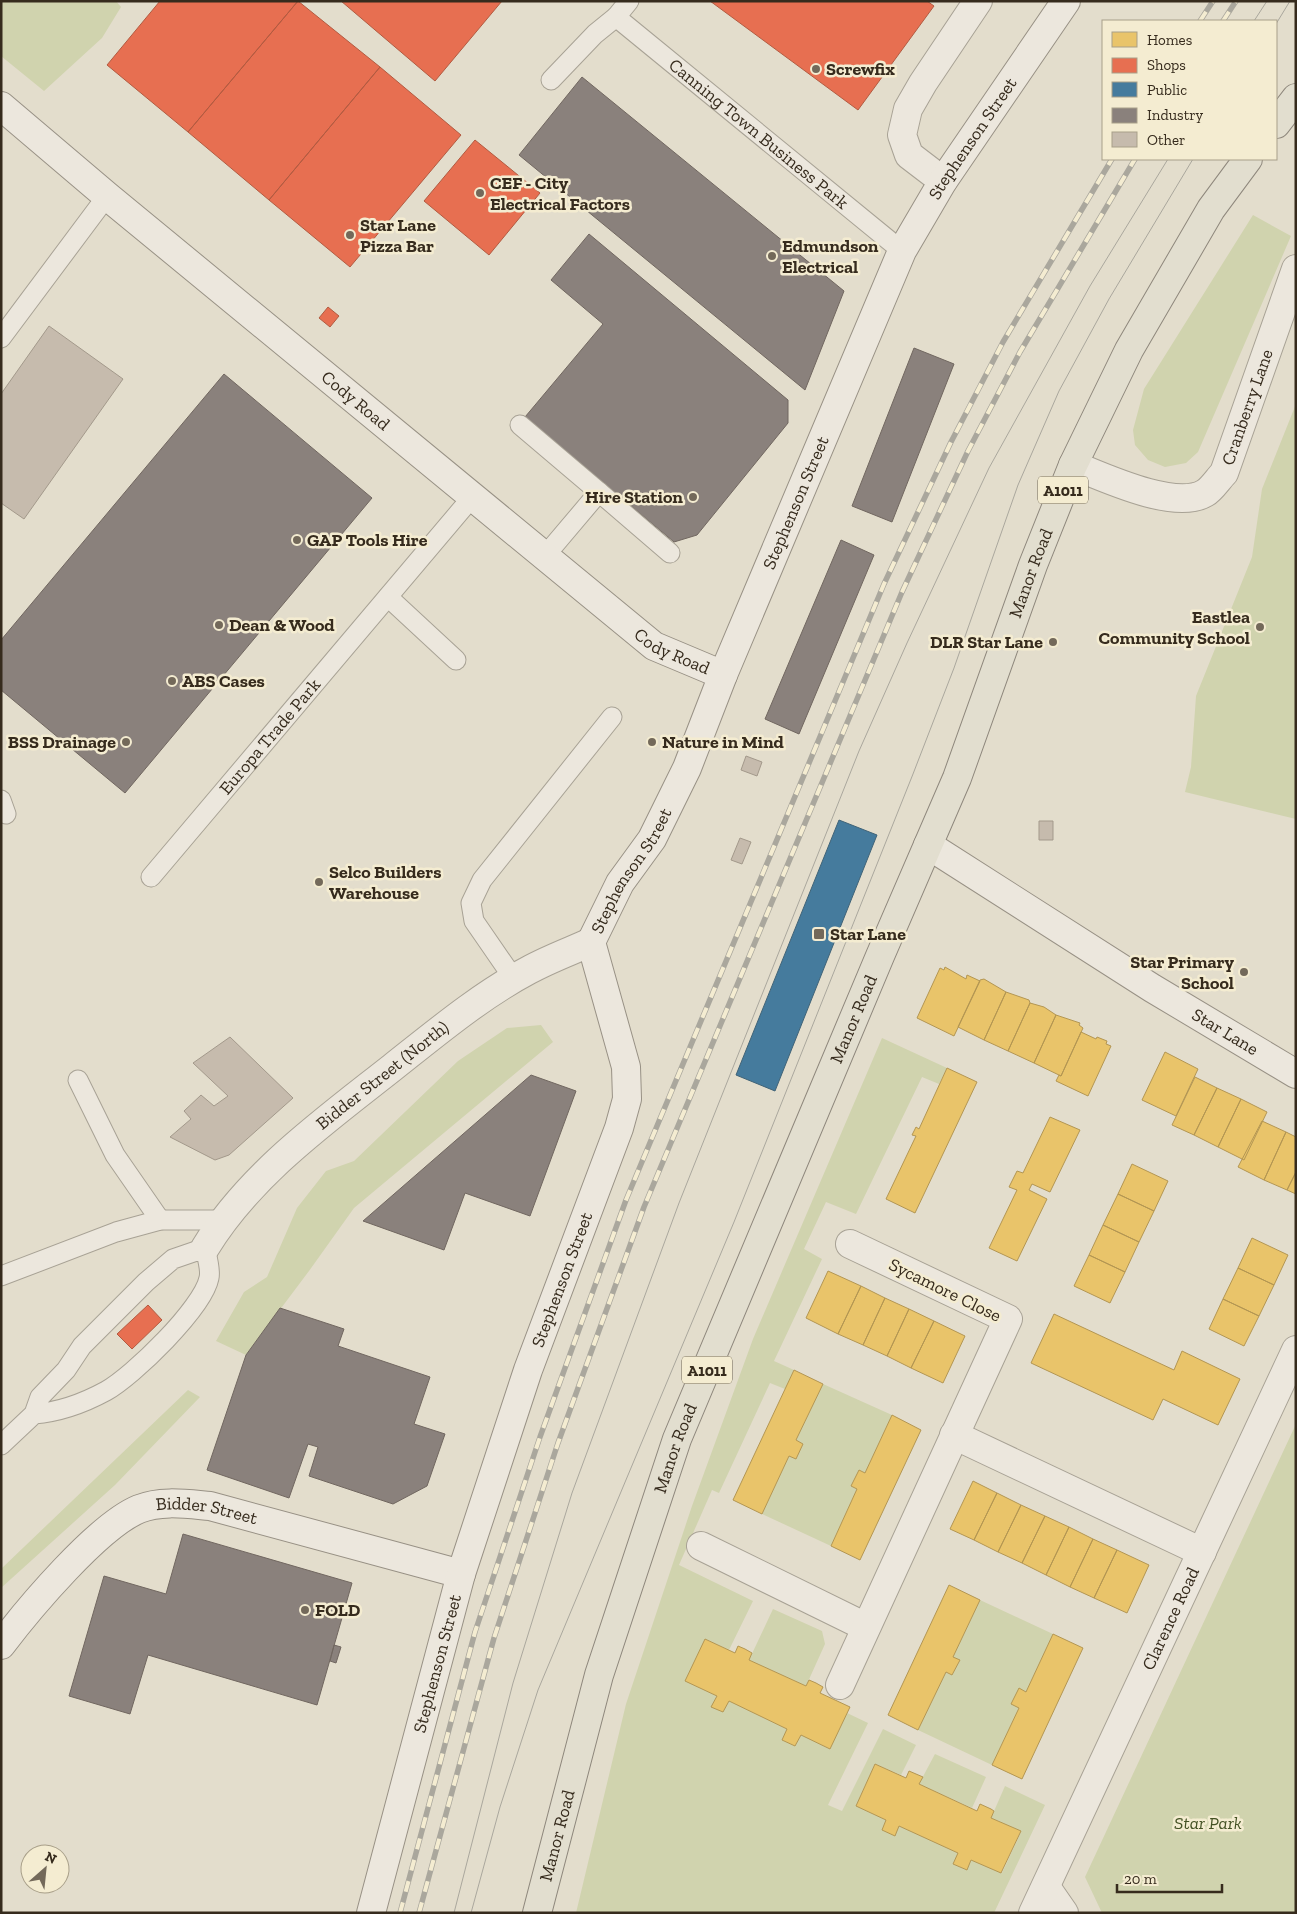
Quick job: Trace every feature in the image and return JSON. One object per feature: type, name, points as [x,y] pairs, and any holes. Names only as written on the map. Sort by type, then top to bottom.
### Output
[{"type":"main road","points":[[1277,123],[1296,98]]},
{"type":"main road","name":"Manor Road","points":[[537,1913],[599,1676],[677,1439],[965,758],[1033,565],[1073,465],[1142,326],[1211,209],[1247,160]]},
{"type":"street","points":[[943,180],[909,155],[902,134],[908,108],[978,1]]},
{"type":"street","name":"Stephenson Street","points":[[371,1913],[461,1574],[528,1370],[620,1128],[627,1099],[626,1067],[591,942],[620,884],[652,839],[687,768],[723,675],[902,251],[943,180],[1066,1]]},
{"type":"street","name":"Cody Road","points":[[1,106],[107,196],[654,646],[723,675]]},
{"type":"street","name":"Cranberry Lane","points":[[1073,465],[1157,496],[1182,498],[1205,493],[1224,473],[1296,269]]},
{"type":"street","name":"Star Lane","points":[[928,845],[1152,988],[1296,1074]]},
{"type":"street","name":"Bidder Street (North)","points":[[205,1248],[222,1220],[263,1177],[316,1128],[484,997],[529,970],[591,942]]},
{"type":"street","name":"Sycamore Close","points":[[840,1685],[1008,1319],[850,1244]]},
{"type":"street","name":"Clarence Road","points":[[1033,1913],[1296,1350]]},
{"type":"street","points":[[954,1435],[1202,1552]]},
{"type":"street","name":"Bidder Street","points":[[1,1645],[18,1623],[75,1561],[116,1522],[139,1509],[160,1504],[182,1503],[210,1506],[461,1574]]},
{"type":"street","points":[[701,1546],[866,1627]]},
{"type":"street","points":[[1046,1887],[1064,1913]]},
{"type":"lane","points":[[551,80],[595,34],[616,17],[629,1]]},
{"type":"lane","name":"Canning Town Business Park","points":[[616,17],[902,251]]},
{"type":"lane","points":[[1,338],[107,196]]},
{"type":"lane","points":[[520,424],[670,553]]},
{"type":"lane","points":[[544,557],[599,492]]},
{"type":"lane","name":"Europa Trade Park","points":[[151,877],[473,496]]},
{"type":"lane","points":[[388,597],[456,660]]},
{"type":"lane","points":[[514,980],[474,921],[472,903],[482,880],[612,717]]},
{"type":"lane","points":[[78,1080],[115,1156],[160,1220]]},
{"type":"lane","points":[[1,1276],[116,1232],[160,1220],[222,1220]]},
{"type":"lane","points":[[1,1445],[34,1414],[40,1397],[66,1370],[82,1346],[146,1282],[173,1259],[205,1248],[209,1277],[205,1289],[182,1322],[162,1342],[125,1377],[107,1390],[56,1412],[34,1414]]},
{"type":"green space","points":[[1,1],[116,1],[121,7],[102,38],[44,91],[1,56]]},
{"type":"green space","points":[[1253,215],[1291,236],[1198,452],[1186,463],[1165,467],[1148,460],[1135,445],[1133,430],[1144,389]]},
{"type":"green space","name":"Eastlea Community School","points":[[1296,404],[1296,819],[1185,792],[1191,767],[1196,696],[1252,557],[1262,489]]},
{"type":"green space","points":[[541,1025],[553,1042],[354,1208],[246,1355],[216,1341],[244,1292],[267,1277],[297,1208],[326,1171],[354,1161],[458,1061],[507,1028]]},
{"type":"green space","points":[[882,1038],[947,1068],[939,1084],[922,1077],[856,1214],[826,1202],[804,1249],[822,1259],[774,1361],[794,1370],[785,1389],[770,1383],[719,1493],[712,1490],[679,1565],[753,1601],[729,1650],[705,1639],[686,1681],[717,1696],[712,1707],[723,1712],[729,1701],[787,1729],[782,1740],[795,1746],[801,1735],[830,1749],[847,1713],[868,1723],[828,1805],[842,1811],[883,1729],[916,1745],[901,1775],[875,1764],[856,1806],[886,1820],[882,1830],[895,1836],[899,1826],[958,1853],[953,1864],[966,1870],[971,1860],[1002,1873],[1021,1832],[991,1818],[1005,1786],[1045,1805],[994,1913],[576,1913],[626,1704],[692,1506],[753,1339]]},
{"type":"green space","points":[[823,1384],[892,1415],[865,1473],[859,1470],[851,1486],[857,1489],[831,1546],[762,1514],[789,1456],[796,1459],[803,1444],[796,1440]]},
{"type":"green space","points":[[188,1390],[200,1397],[115,1485],[1,1588],[1,1569]]},
{"type":"green space","name":"Star Park","points":[[1296,1424],[1296,1913],[1102,1913],[1085,1877]]},
{"type":"green space","points":[[980,1600],[1053,1634],[1026,1692],[1019,1688],[1019,1708],[992,1765],[918,1730],[946,1672],[952,1675],[960,1660],[953,1657]]},
{"type":"green space","points":[[773,1609],[822,1631],[825,1644],[806,1686],[749,1660]]},
{"type":"green space","points":[[935,1754],[986,1777],[972,1808],[919,1784]]},
{"type":"building: Homes","points":[[945,967],[966,979],[967,975],[980,981],[954,1036],[917,1018],[940,968],[944,970]]},
{"type":"building: Homes","points":[[984,979],[1006,992],[984,1040],[958,1027],[980,980]]},
{"type":"building: Homes","points":[[1006,992],[1029,1000],[1030,1003],[1008,1051],[984,1040]]},
{"type":"building: Homes","points":[[1030,1003],[1044,1007],[1056,1015],[1034,1063],[1008,1051]]},
{"type":"building: Homes","points":[[1056,1015],[1080,1023],[1079,1025],[1083,1028],[1061,1076],[1034,1063]]},
{"type":"building: Homes","points":[[1081,1032],[1096,1039],[1097,1037],[1107,1041],[1106,1044],[1111,1046],[1088,1096],[1056,1081],[1059,1075],[1061,1076]]},
{"type":"building: Homes","points":[[1165,1052],[1198,1069],[1176,1116],[1142,1100]]},
{"type":"building: Homes","points":[[947,1068],[977,1082],[915,1213],[886,1199],[916,1136],[912,1135],[916,1127],[919,1129]]},
{"type":"building: Homes","points":[[1195,1077],[1217,1088],[1194,1135],[1172,1125]]},
{"type":"building: Homes","points":[[1217,1088],[1241,1099],[1218,1147],[1194,1135]]},
{"type":"building: Homes","points":[[1241,1099],[1267,1112],[1244,1160],[1218,1147]]},
{"type":"building: Homes","points":[[1050,1117],[1080,1130],[1050,1192],[1032,1184],[1029,1190],[1047,1199],[1017,1261],[989,1248],[1017,1190],[1009,1187],[1017,1171],[1023,1173]]},
{"type":"building: Homes","points":[[1262,1121],[1286,1132],[1264,1180],[1238,1167]]},
{"type":"building: Homes","points":[[1286,1132],[1296,1137],[1296,1172],[1287,1190],[1264,1180]]},
{"type":"building: Homes","points":[[1132,1164],[1168,1181],[1154,1211],[1118,1194]]},
{"type":"building: Homes","points":[[1296,1172],[1296,1194],[1287,1190]]},
{"type":"building: Homes","points":[[1118,1194],[1154,1211],[1139,1242],[1103,1225]]},
{"type":"building: Homes","points":[[1103,1225],[1139,1242],[1125,1272],[1089,1255]]},
{"type":"building: Homes","points":[[1252,1238],[1288,1255],[1274,1285],[1238,1268]]},
{"type":"building: Homes","points":[[1089,1255],[1125,1272],[1110,1303],[1074,1286]]},
{"type":"building: Homes","points":[[1238,1268],[1274,1285],[1259,1316],[1223,1299]]},
{"type":"building: Homes","points":[[828,1271],[861,1286],[838,1334],[806,1318]]},
{"type":"building: Homes","points":[[861,1286],[885,1298],[863,1345],[838,1334]]},
{"type":"building: Homes","points":[[885,1298],[909,1309],[887,1356],[863,1345]]},
{"type":"building: Homes","points":[[1223,1299],[1259,1316],[1244,1346],[1209,1329]]},
{"type":"building: Homes","points":[[909,1309],[934,1321],[911,1368],[887,1356]]},
{"type":"building: Homes","points":[[1054,1314],[1174,1370],[1182,1351],[1240,1379],[1218,1425],[1163,1399],[1153,1420],[1031,1363]]},
{"type":"building: Homes","points":[[934,1321],[965,1336],[943,1383],[911,1368]]},
{"type":"building: Homes","points":[[794,1370],[823,1384],[796,1440],[803,1444],[796,1459],[789,1456],[762,1514],[733,1500]]},
{"type":"building: Homes","points":[[892,1415],[921,1430],[860,1560],[831,1546],[857,1489],[851,1486],[859,1470],[865,1473]]},
{"type":"building: Homes","points":[[973,1481],[997,1493],[974,1540],[950,1529]]},
{"type":"building: Homes","points":[[997,1493],[1021,1505],[998,1552],[974,1540]]},
{"type":"building: Homes","points":[[1021,1505],[1045,1516],[1022,1563],[998,1552]]},
{"type":"building: Homes","points":[[1045,1516],[1069,1527],[1046,1575],[1022,1563]]},
{"type":"building: Homes","points":[[1069,1527],[1093,1539],[1070,1587],[1046,1575]]},
{"type":"building: Homes","points":[[1093,1539],[1117,1550],[1094,1598],[1070,1587]]},
{"type":"building: Homes","points":[[1117,1550],[1149,1565],[1127,1613],[1094,1598]]},
{"type":"building: Homes","points":[[949,1585],[980,1600],[953,1657],[960,1660],[952,1675],[946,1672],[918,1730],[888,1715]]},
{"type":"building: Homes","points":[[1053,1634],[1083,1648],[1022,1779],[992,1765],[1019,1708],[1011,1704],[1019,1688],[1026,1692]]},
{"type":"building: Homes","points":[[705,1639],[735,1653],[738,1646],[745,1649],[752,1653],[749,1660],[806,1686],[809,1680],[816,1683],[823,1687],[820,1693],[850,1707],[830,1749],[801,1735],[795,1746],[782,1740],[787,1729],[729,1701],[723,1712],[711,1707],[717,1696],[685,1681]]},
{"type":"building: Homes","points":[[875,1764],[906,1778],[909,1771],[923,1777],[919,1784],[977,1811],[980,1804],[991,1809],[994,1811],[991,1818],[1021,1831],[1001,1873],[971,1860],[967,1870],[953,1864],[958,1853],[899,1826],[895,1836],[882,1830],[886,1820],[856,1806]]},
{"type":"building: Shops","points":[[160,1],[298,1],[188,132],[107,65]]},
{"type":"building: Shops","points":[[298,1],[380,67],[269,200],[188,132]]},
{"type":"building: Shops","points":[[341,1],[502,1],[435,81]]},
{"type":"building: Shops","points":[[710,1],[927,1],[934,6],[858,110]]},
{"type":"building: Shops","points":[[380,67],[461,135],[350,267],[269,200]]},
{"type":"building: Shops","points":[[475,140],[540,193],[489,255],[424,201]]},
{"type":"building: Shops","points":[[328,307],[339,316],[330,327],[319,318]]},
{"type":"building: Shops","points":[[148,1305],[162,1320],[132,1349],[117,1334]]},
{"type":"building: Public","points":[[839,820],[877,835],[775,1091],[736,1075]]},
{"type":"building: Industry","points":[[582,77],[844,291],[805,390],[519,155]]},
{"type":"building: Industry","points":[[589,234],[788,400],[788,423],[697,535],[674,542],[525,417],[603,324],[551,280]]},
{"type":"building: Industry","points":[[914,348],[954,364],[892,522],[852,506]]},
{"type":"building: Industry","points":[[224,374],[372,498],[125,793],[1,690],[1,640]]},
{"type":"building: Industry","points":[[841,540],[874,555],[799,734],[765,719]]},
{"type":"building: Industry","points":[[531,1075],[576,1091],[530,1216],[465,1193],[444,1250],[363,1221]]},
{"type":"building: Industry","points":[[280,1308],[344,1329],[338,1346],[430,1377],[414,1424],[445,1434],[427,1486],[393,1504],[309,1476],[318,1447],[308,1444],[289,1498],[207,1470],[246,1355]]},
{"type":"building: Industry","points":[[183,1534],[352,1583],[317,1705],[148,1655],[130,1714],[69,1696],[104,1576],[166,1594]]},
{"type":"building: Industry","points":[[334,1645],[341,1647],[336,1663],[330,1661]]},
{"type":"building: Other","points":[[49,326],[123,379],[24,519],[1,503],[1,394]]},
{"type":"building: Other","points":[[746,756],[762,762],[757,776],[741,770]]},
{"type":"building: Other","points":[[1039,821],[1053,821],[1053,840],[1039,840]]},
{"type":"building: Other","points":[[740,838],[751,842],[742,864],[731,860]]},
{"type":"building: Other","points":[[230,1037],[293,1098],[229,1155],[215,1160],[170,1137],[191,1119],[184,1111],[201,1095],[214,1106],[228,1096],[193,1063]]},
{"type":"tram line","points":[[1255,20],[1267,1]]},
{"type":"tram line","points":[[1277,22],[1290,1]]},
{"type":"tram line","points":[[454,1913],[513,1683],[572,1493],[679,1203],[859,751],[989,468],[1090,286],[1167,160]]},
{"type":"tram line","points":[[471,1913],[500,1807],[538,1690],[734,1222],[913,774],[954,668],[1018,485],[1059,391],[1109,299],[1192,160]]},
{"type":"railway","points":[[1201,20],[1213,1]]},
{"type":"railway","points":[[1224,20],[1236,1]]},
{"type":"railway","points":[[400,1913],[475,1632],[540,1437],[626,1200],[884,584],[951,442],[1003,342],[1111,160]]},
{"type":"railway","points":[[419,1913],[494,1638],[558,1443],[644,1207],[902,592],[968,451],[1020,352],[1134,160]]},
{"type":"place","name":"Screwfix","points":[[816,69]]},
{"type":"place","name":"CEF - City Electrical Factors","points":[[480,193]]},
{"type":"place","name":"Star Lane Pizza Bar","points":[[350,235]]},
{"type":"place","name":"Edmundson Electrical","points":[[772,256]]},
{"type":"place","name":"Hire Station","points":[[693,497]]},
{"type":"place","name":"GAP Tools Hire","points":[[297,540]]},
{"type":"place","name":"Dean & Wood","points":[[219,625]]},
{"type":"place","name":"Eastlea Community School","points":[[1260,627]]},
{"type":"place","name":"DLR Star Lane","points":[[1053,642]]},
{"type":"place","name":"ABS Cases","points":[[172,681]]},
{"type":"place","name":"BSS Drainage","points":[[126,742]]},
{"type":"place","name":"Nature in Mind","points":[[652,742]]},
{"type":"place","name":"Selco Builders Warehouse","points":[[319,882]]},
{"type":"place","name":"Star Lane","points":[[819,934]]},
{"type":"place","name":"Star Primary School","points":[[1244,972]]},
{"type":"place","name":"FOLD","points":[[305,1610]]}]
